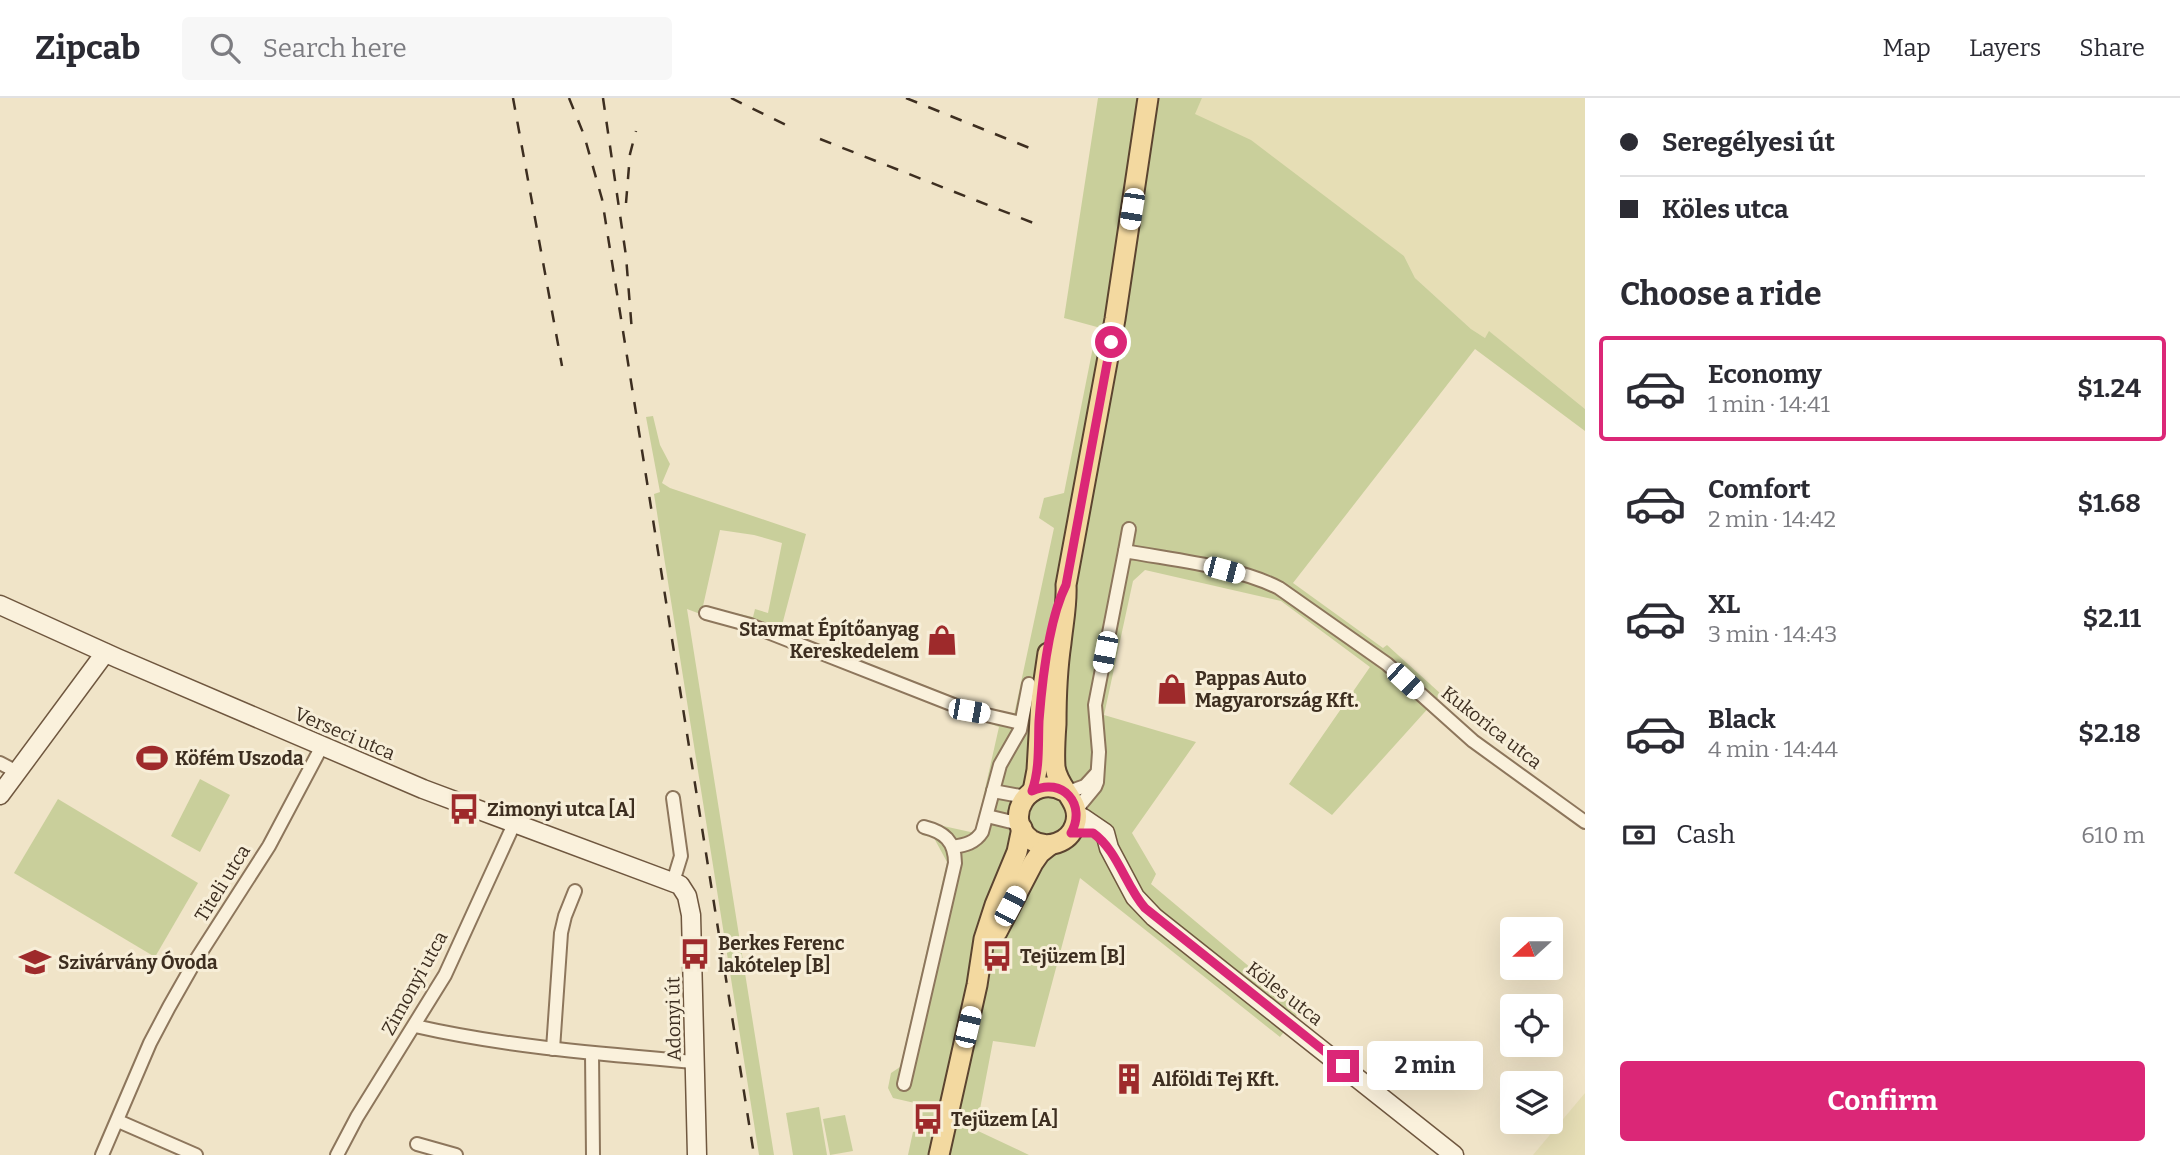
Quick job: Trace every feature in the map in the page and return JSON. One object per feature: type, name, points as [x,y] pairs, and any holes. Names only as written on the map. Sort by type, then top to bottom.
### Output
[{"type":"main road","points":[[977,985],[999,927],[1033,863],[1050,845],[1060,842],[1075,820],[1073,801],[1065,792],[1055,769],[1058,663],[1067,601],[1066,585],[1113,333],[1148,98]]},
{"type":"main road","points":[[939,1155],[977,985],[984,939],[1017,852],[1021,826],[1020,809],[1029,794],[1037,770],[1042,693],[1054,617],[1066,585]]},
{"type":"main road","points":[[1029,794],[1046,786],[1065,792]]},
{"type":"main road","points":[[1021,826],[1031,839],[1050,845]]},
{"type":"street","points":[[1075,820],[1095,787],[1098,771],[1095,705],[1129,529]]},
{"type":"street","name":"Kukorica utca","points":[[1125,551],[1224,570],[1261,580],[1285,592],[1387,664],[1473,741],[1585,822]]},
{"type":"street","name":"Verseci utca","points":[[0,605],[423,789],[676,884]]},
{"type":"street","points":[[706,613],[750,625],[969,711],[1021,723]]},
{"type":"street","points":[[0,795],[106,653]]},
{"type":"street","points":[[953,847],[971,842],[982,832],[1000,765],[1021,723],[1030,684]]},
{"type":"street","name":"Titeli utca","points":[[102,1155],[150,1043],[169,1007],[269,846],[323,746]]},
{"type":"street","points":[[0,763],[17,772]]},
{"type":"street","points":[[1065,792],[1086,786],[1098,771]]},
{"type":"street","points":[[993,791],[1029,794]]},
{"type":"street","points":[[673,798],[681,856],[676,884]]},
{"type":"street","points":[[987,816],[1021,826]]},
{"type":"street","name":"Köles utca","points":[[1075,820],[1110,848],[1135,897],[1154,916],[1454,1155]]},
{"type":"street","name":"Zimonyi utca","points":[[337,1155],[364,1105],[445,975],[514,824]]},
{"type":"street","points":[[904,1084],[955,863],[953,847],[944,835],[924,827]]},
{"type":"street","name":"Adonyi út","points":[[676,884],[687,896],[691,915],[697,1155]]},
{"type":"street","points":[[553,1049],[561,933],[575,891]]},
{"type":"street","points":[[415,1026],[485,1041],[695,1062]]},
{"type":"street","points":[[592,1053],[593,1155]]},
{"type":"street","points":[[118,1121],[196,1155]]},
{"type":"street","points":[[417,1144],[456,1155]]},
{"type":"shaded area","points":[[1202,98],[1585,98],[1585,409],[1490,332],[1485,338],[1471,329],[1415,278],[1404,256],[1194,114]]},
{"type":"shaded area","points":[[1585,1093],[1585,1155],[1533,1155],[1551,1134],[1563,1134],[1563,1119]]},
{"type":"green space","points":[[1098,98],[1202,98],[1195,114],[1251,140],[1404,256],[1415,278],[1471,329],[1485,338],[1489,331],[1585,409],[1585,431],[1475,349],[1293,583],[1383,648],[1387,645],[1441,694],[1332,815],[1289,784],[1370,667],[1281,601],[1145,570],[1133,581],[1104,715],[1196,742],[1132,833],[1156,874],[1151,884],[1301,1010],[1280,1037],[1080,878],[1035,1047],[993,1041],[976,1130],[1029,1155],[908,1155],[919,1104],[893,1098],[888,1088],[891,1073],[900,1067],[947,862],[934,838],[922,835],[925,822],[975,833],[999,727],[687,609],[774,1155],[759,1155],[654,494],[660,492],[646,417],[653,416],[660,445],[670,464],[662,483],[806,534],[781,629],[967,702],[1014,715],[1054,528],[1039,518],[1044,498],[1064,493],[1097,327],[1064,318]],"holes":[[[720,530],[782,543],[768,613],[755,609],[753,617],[703,606]]]},
{"type":"green space","points":[[200,779],[230,795],[200,852],[171,836]]},
{"type":"green space","points":[[58,799],[198,883],[155,957],[14,873]]},
{"type":"green space","points":[[819,1107],[827,1155],[793,1155],[786,1113]]},
{"type":"green space","points":[[845,1115],[853,1151],[830,1155],[823,1119]]},
{"type":"railway","points":[[513,98],[562,366]]},
{"type":"railway","points":[[569,98],[584,135],[602,199],[754,1155]]},
{"type":"railway","points":[[603,98],[626,256],[632,332]]},
{"type":"railway","points":[[731,98],[786,125]]},
{"type":"railway","points":[[906,98],[1037,151]]},
{"type":"railway","points":[[626,203],[630,154],[636,131]]},
{"type":"railway","points":[[820,139],[1036,224]]},
{"type":"place","name":"Stavmat Építőanyag Kereskedelem","points":[[942,640]]},
{"type":"place","name":"Pappas Auto Magyarország Kft.","points":[[1172,689]]},
{"type":"place","name":"Köfém Uszoda","points":[[152,758]]},
{"type":"place","name":"Zimonyi utca [A]","points":[[464,809]]},
{"type":"place","name":"Berkes Ferenc lakótelep [B]","points":[[695,954]]},
{"type":"place","name":"Tejüzem [B]","points":[[997,956]]},
{"type":"place","name":"Szivárvány Óvoda","points":[[35,962]]},
{"type":"place","name":"Alföldi Tej Kft.","points":[[1129,1079]]},
{"type":"place","name":"Tejüzem [A]","points":[[928,1119]]},
{"type":"route","points":[[1111,342],[1066,585],[1054,617],[1041,701],[1036,781],[1032,791],[1041,787],[1056,787],[1066,793],[1076,810],[1075,826],[1071,833],[1093,833],[1110,848],[1128,885],[1145,908],[1343,1066]]}]
